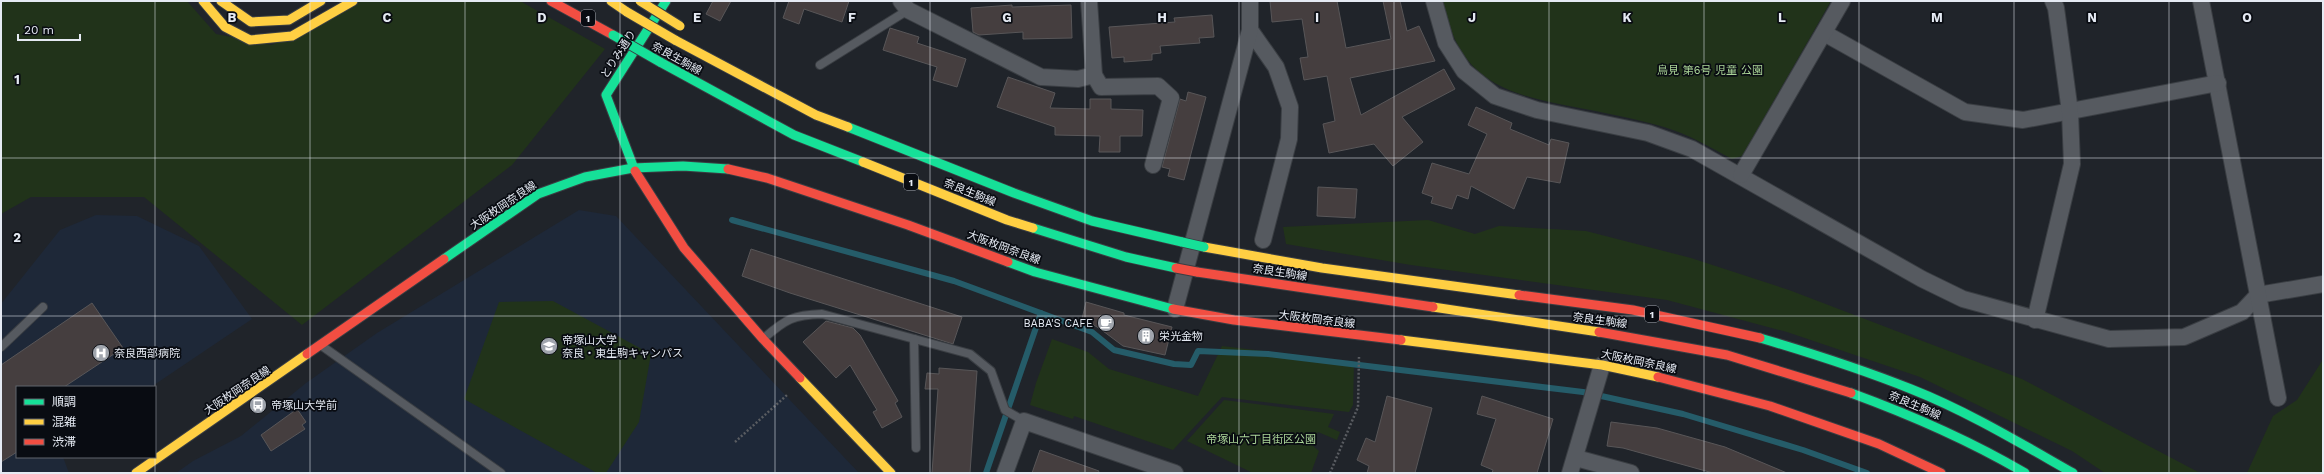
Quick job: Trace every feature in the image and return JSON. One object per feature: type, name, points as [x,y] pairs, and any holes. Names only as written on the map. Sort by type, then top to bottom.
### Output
[{"type":"main road","points":[[202,1],[225,27],[250,40],[292,36],[353,1]]},
{"type":"main road","points":[[221,1],[251,22],[289,20],[321,1]]},
{"type":"main road","points":[[551,1],[613,35]]},
{"type":"main road","name":"奈良生駒線","points":[[562,1],[613,35],[794,135],[985,212],[1126,257],[1176,268],[1635,337],[1727,355],[1826,384],[1912,415],[1993,454],[2025,473]]},
{"type":"main road","name":"奈良生駒線","points":[[611,1],[627,12],[719,65],[816,115],[1014,193],[1092,221],[1204,247],[1322,268],[1633,310],[1733,331],[1824,356],[1912,389],[1995,429],[2073,473]]},
{"type":"main road","points":[[640,1],[685,29]]},
{"type":"main road","name":"とりみ通り","points":[[633,168],[606,95],[666,1]]},
{"type":"main road","points":[[752,70],[816,115]]},
{"type":"main road","name":"大阪枚岡奈良線","points":[[136,473],[322,346],[538,194],[585,177],[633,168],[690,166],[733,169],[767,178],[908,225],[1035,272],[1175,309],[1234,320],[1602,365],[1666,379],[1770,406],[1879,444],[1941,473]]},
{"type":"main road","points":[[633,168],[684,248],[763,339],[804,380],[891,473]]},
{"type":"street","points":[[1089,1],[1094,75],[1101,86],[1158,86],[1171,98],[1153,165]]},
{"type":"street","points":[[1175,309],[1250,30],[1250,1]]},
{"type":"street","points":[[1434,1],[1446,42],[1464,71],[1495,96],[1537,110],[1648,133],[1692,149],[1741,175],[1922,279],[1963,299],[2035,320],[2109,339],[2184,337],[2242,312],[2258,294],[2323,284]]},
{"type":"street","points":[[1741,175],[1842,1]]},
{"type":"street","points":[[2035,320],[2072,164],[2070,112],[2056,8],[2053,1]]},
{"type":"street","points":[[2202,1],[2278,398]]},
{"type":"street","points":[[904,5],[1041,77],[1078,79],[1094,75]]},
{"type":"street","points":[[1250,30],[1276,67],[1290,107],[1289,139],[1263,240]]},
{"type":"street","points":[[1824,32],[1965,112],[2023,120],[2218,83]]},
{"type":"street","points":[[1570,473],[1576,458],[1602,365]]},
{"type":"street","points":[[1005,473],[1024,421],[1175,473]]},
{"type":"street","points":[[1576,458],[1631,473]]},
{"type":"lane","points":[[820,65],[904,5]]},
{"type":"lane","points":[[1,347],[43,307]]},
{"type":"lane","points":[[763,339],[788,320],[800,314],[822,314],[970,354],[991,370],[1005,410],[1024,421]]},
{"type":"lane","points":[[914,339],[916,448]]},
{"type":"lane","points":[[322,346],[501,473]]},
{"type":"path","points":[[1330,473],[1358,407],[1359,336]]},
{"type":"path","points":[[735,442],[804,380]]},
{"type":"shaded area","name":"帝塚山大学 奈良・東生駒キャンパス","points":[[579,210],[616,216],[859,473],[176,473],[193,461],[241,436],[306,383],[377,333]]},
{"type":"shaded area","name":"奈良西部病院","points":[[96,215],[137,216],[199,246],[252,319],[152,386],[16,386],[16,458],[63,458],[69,473],[1,473],[1,304],[60,230]]},
{"type":"green space","points":[[1,1],[187,1],[216,34],[272,45],[356,1],[520,1],[605,49],[512,165],[302,325],[144,197],[31,197],[1,214]]},
{"type":"green space","name":"鳥見 第6号 児童 公園","points":[[1443,1],[1831,1],[1742,156],[1732,159],[1690,137],[1664,127],[1617,115],[1544,101],[1522,95],[1503,87],[1486,77],[1471,64],[1459,48],[1450,27]]},
{"type":"green space","points":[[1428,220],[1475,234],[1499,226],[1586,231],[1691,258],[1789,290],[2022,379],[2200,473],[2105,473],[2072,451],[1920,377],[1787,332],[1667,300],[1411,265],[1286,244],[1283,227]]},
{"type":"green space","points":[[553,301],[651,354],[639,422],[606,473],[597,473],[464,399],[499,302]]},
{"type":"green space","points":[[1052,339],[1088,352],[1109,369],[1198,396],[1222,346],[1354,362],[1353,405],[1349,412],[1222,397],[1173,450],[1074,416],[1073,419],[1030,405],[1036,383]]},
{"type":"green space","points":[[2322,361],[2323,473],[2247,473],[2273,416],[2297,400]]},
{"type":"green space","name":"帝塚山六丁目街区公園","points":[[1224,400],[1334,414],[1328,427],[1340,432],[1337,440],[1318,432],[1312,445],[1319,451],[1311,473],[1253,473],[1187,441]]},
{"type":"building","points":[[713,1],[731,1],[720,21],[706,14]]},
{"type":"building","points":[[789,1],[849,1],[842,22],[804,9],[799,24],[783,18]]},
{"type":"building","points":[[1270,1],[1337,1],[1346,48],[1391,39],[1383,1],[1400,1],[1407,31],[1419,26],[1435,61],[1350,78],[1361,115],[1444,69],[1455,89],[1402,117],[1423,142],[1393,166],[1374,144],[1329,153],[1323,124],[1335,121],[1327,76],[1304,80],[1300,58],[1308,57],[1302,19],[1272,22]]},
{"type":"building","points":[[1012,5],[1012,7],[1071,5],[1072,38],[1023,39],[1023,32],[979,35],[973,32],[971,8]]},
{"type":"building","points":[[1212,15],[1214,37],[1199,38],[1200,43],[1160,46],[1161,53],[1152,54],[1152,60],[1124,62],[1124,57],[1112,58],[1109,27],[1175,22],[1174,18]]},
{"type":"building","points":[[890,28],[919,37],[917,43],[966,59],[957,87],[933,80],[937,67],[883,50]]},
{"type":"building","points":[[1008,77],[1055,93],[1050,108],[1090,109],[1090,99],[1111,99],[1111,109],[1143,110],[1142,136],[1120,136],[1120,152],[1099,152],[1100,136],[1055,135],[1055,127],[997,107]]},
{"type":"building","points":[[1188,92],[1206,97],[1184,180],[1168,176],[1170,169],[1162,167],[1180,99],[1186,101]]},
{"type":"building","points":[[1476,107],[1512,123],[1510,129],[1549,145],[1551,139],[1569,143],[1560,183],[1527,177],[1514,209],[1471,186],[1468,199],[1457,195],[1452,209],[1431,203],[1433,197],[1422,193],[1432,163],[1469,174],[1487,134],[1468,125]]},
{"type":"building","points":[[1318,187],[1357,189],[1355,218],[1317,216]]},
{"type":"building","points":[[751,249],[962,317],[953,344],[790,293],[742,276]]},
{"type":"building","points":[[1086,302],[1124,313],[1124,315],[1172,327],[1165,355],[1123,346],[1099,328],[1082,319]]},
{"type":"building","points":[[92,303],[123,348],[66,386],[16,386],[16,453],[1,462],[1,365]]},
{"type":"building","points":[[826,321],[853,328],[860,335],[898,401],[895,403],[902,417],[882,428],[873,412],[877,410],[850,365],[836,378],[803,342]]},
{"type":"building","points":[[939,368],[977,371],[970,473],[932,473],[938,389],[925,389],[927,373],[939,374]]},
{"type":"building","points":[[1387,396],[1432,408],[1415,473],[1367,473],[1369,466],[1357,460],[1366,438],[1375,442]]},
{"type":"building","points":[[1482,396],[1553,419],[1537,473],[1492,473],[1493,470],[1481,465],[1496,419],[1477,414]]},
{"type":"building","points":[[297,409],[306,422],[302,425],[305,429],[271,451],[261,435]]},
{"type":"building","points":[[1611,422],[1657,428],[1725,447],[1787,473],[1713,473],[1623,448],[1607,446]]},
{"type":"building","points":[[1040,450],[1099,471],[1098,473],[1032,473]]},
{"type":"waterway","points":[[732,220],[954,281],[1092,332],[1114,350],[1174,364],[1191,365],[1198,351],[1268,354],[1583,392],[1683,414],[1803,450],[1867,473]]},
{"type":"waterway","points":[[986,473],[1041,313]]},
{"type":"traffic: fast","points":[[635,171],[606,95],[666,1]]},
{"type":"traffic: fast","points":[[613,35],[660,62]]},
{"type":"traffic: fast","points":[[660,62],[794,135],[863,162]]},
{"type":"traffic: fast","points":[[848,127],[1014,193],[1092,221],[1182,242]]},
{"type":"traffic: fast","points":[[444,259],[538,194],[585,177],[633,168],[683,166],[728,169]]},
{"type":"traffic: fast","points":[[1033,228],[1126,257],[1176,268]]},
{"type":"traffic: fast","points":[[1182,242],[1204,247]]},
{"type":"traffic: fast","points":[[1008,262],[1035,272],[1173,309]]},
{"type":"traffic: fast","points":[[1760,338],[1855,368],[1932,398],[1993,428],[2073,473]]},
{"type":"traffic: fast","points":[[1851,393],[1940,429],[2025,473]]},
{"type":"traffic: slow","points":[[203,1],[225,27],[250,40],[292,36],[353,1]]},
{"type":"traffic: slow","points":[[221,1],[251,22],[289,20],[321,1]]},
{"type":"traffic: slow","points":[[611,1],[627,12]]},
{"type":"traffic: slow","points":[[640,1],[680,26]]},
{"type":"traffic: slow","points":[[627,12],[675,40]]},
{"type":"traffic: slow","points":[[675,40],[816,115],[848,127]]},
{"type":"traffic: slow","points":[[863,162],[1007,220],[1033,228]]},
{"type":"traffic: slow","points":[[1204,247],[1322,268],[1519,295]]},
{"type":"traffic: slow","points":[[1433,307],[1599,332]]},
{"type":"traffic: slow","points":[[1401,340],[1602,365],[1658,377]]},
{"type":"traffic: slow","points":[[136,473],[307,354]]},
{"type":"traffic: slow","points":[[800,378],[891,473]]},
{"type":"traffic: jam","points":[[551,1],[613,35]]},
{"type":"traffic: jam","points":[[728,169],[767,178],[908,225],[1008,262]]},
{"type":"traffic: jam","points":[[635,171],[684,248],[763,339],[800,378]]},
{"type":"traffic: jam","points":[[307,354],[444,259]]},
{"type":"traffic: jam","points":[[1176,268],[1197,272]]},
{"type":"traffic: jam","points":[[1197,272],[1433,307]]},
{"type":"traffic: jam","points":[[1519,295],[1633,310],[1760,338]]},
{"type":"traffic: jam","points":[[1173,309],[1234,320],[1401,340]]},
{"type":"traffic: jam","points":[[1599,332],[1727,355],[1851,393]]},
{"type":"traffic: jam","points":[[1658,377],[1770,406],[1879,444],[1941,473]]},
{"type":"place","name":"BABA'S CAFE","points":[[1106,323]]},
{"type":"place","name":"栄光金物","points":[[1146,336]]},
{"type":"place","name":"帝塚山大学 奈良・東生駒キャンパス","points":[[549,346]]},
{"type":"place","name":"奈良西部病院","points":[[101,353]]},
{"type":"place","name":"帝塚山大学前","points":[[258,405]]}]
